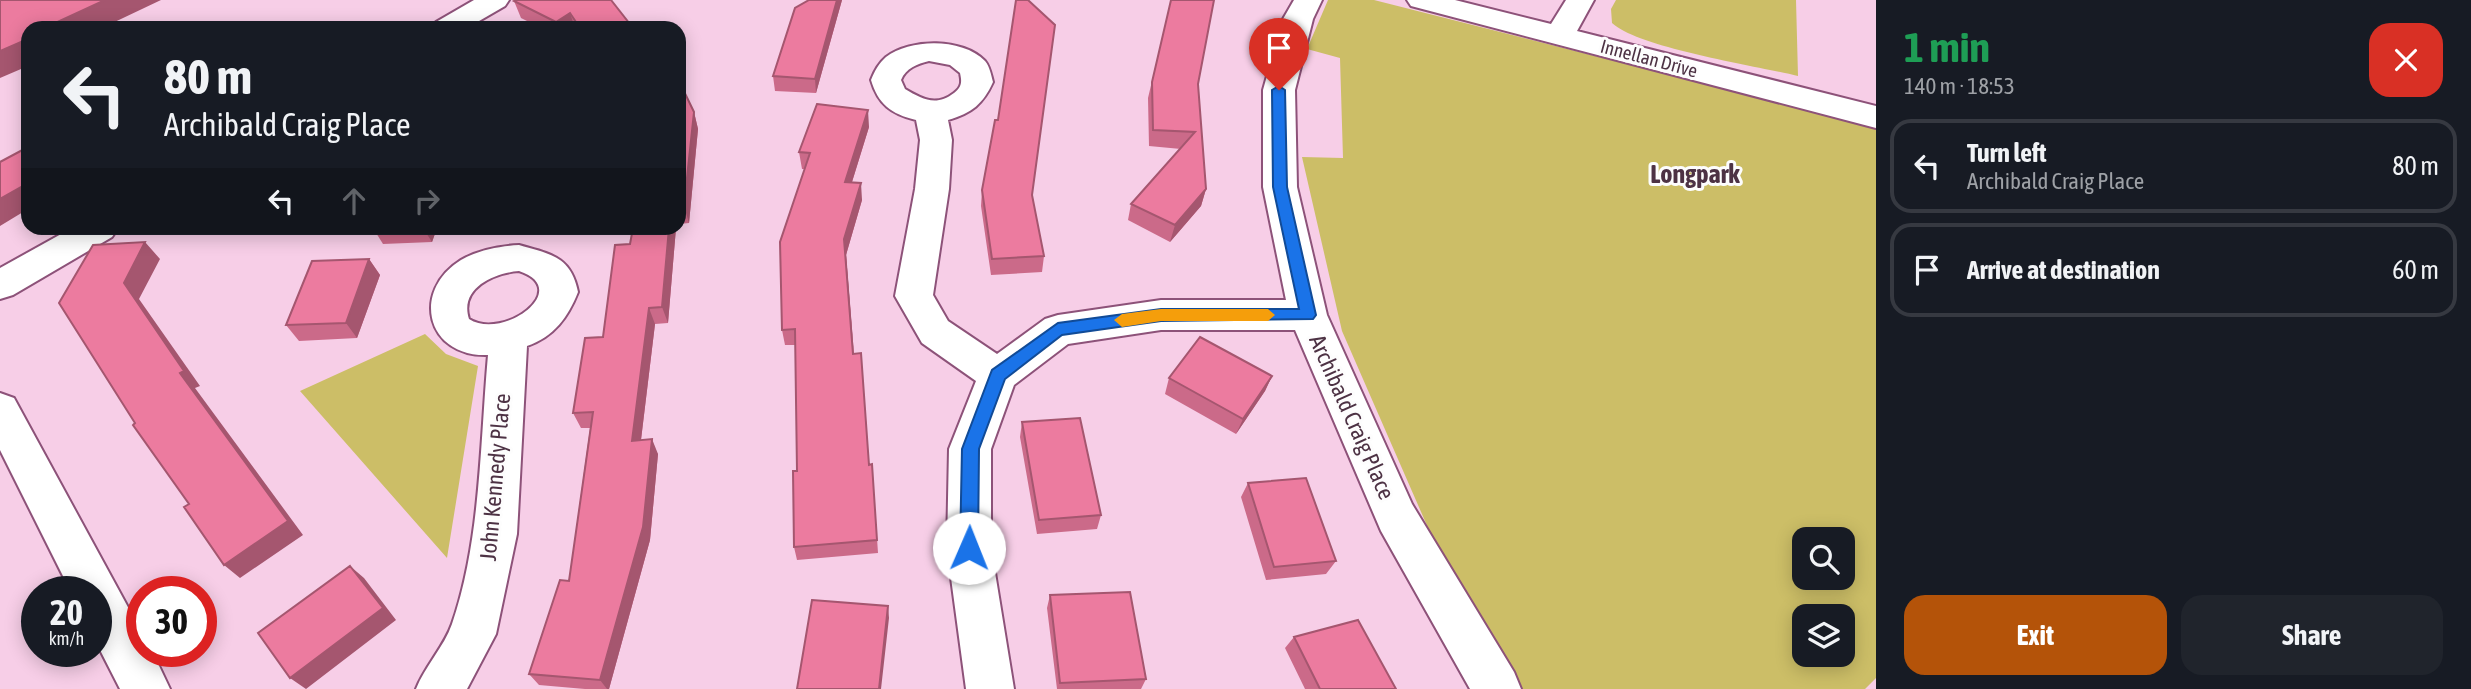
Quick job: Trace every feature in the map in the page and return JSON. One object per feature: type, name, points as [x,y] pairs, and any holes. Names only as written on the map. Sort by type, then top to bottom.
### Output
[{"type":"street","points":[[464,21],[495,0]]},
{"type":"street","name":"Archibald Craig Place","points":[[1308,0],[1298,19],[1279,90],[1280,187],[1308,315],[1396,517],[1497,689]]},
{"type":"street","name":"Innellan Drive","points":[[1421,0],[1876,117]]},
{"type":"street","points":[[1560,35],[1580,0]]},
{"type":"street","points":[[931,112],[936,140],[932,189],[914,296],[935,332],[998,375]]},
{"type":"street","points":[[0,285],[88,235]]},
{"type":"street","points":[[990,689],[969,548],[970,449],[998,375],[1058,330],[1161,315],[1308,315]]},
{"type":"street","name":"John Kennedy Place","points":[[440,689],[473,634],[495,534],[508,339]]},
{"type":"street","points":[[0,410],[87,576]]},
{"type":"street","points":[[112,624],[146,689]]},
{"type":"shaded area","points":[[1328,0],[1374,0],[1876,127],[1876,678],[1865,689],[1517,689],[1432,537],[1342,331],[1302,157],[1343,158],[1340,58],[1307,49]]},
{"type":"shaded area","points":[[1616,0],[1796,0],[1798,76],[1672,48],[1626,32],[1612,23],[1611,9]]},
{"type":"shaded area","points":[[425,334],[446,354],[478,366],[447,558],[300,391]]},
{"type":"building","points":[[0,0],[105,0],[60,21],[21,21],[21,42],[0,51]]},
{"type":"building","points":[[611,0],[628,21],[575,21],[570,13],[554,21],[514,1]]},
{"type":"building","points":[[809,0],[837,0],[815,79],[773,76],[795,8]]},
{"type":"building","points":[[1016,0],[1028,0],[1055,25],[1032,195],[1044,256],[992,259],[982,190],[995,120],[998,120]]},
{"type":"building","points":[[1171,0],[1214,0],[1198,84],[1206,189],[1175,225],[1131,204],[1195,132],[1153,130],[1152,82]]},
{"type":"building","points":[[686,95],[694,112],[686,187]]},
{"type":"building","points":[[817,104],[868,110],[845,182],[861,183],[844,239],[853,354],[861,353],[877,540],[794,547],[793,471],[797,471],[795,329],[782,330],[780,242],[810,153],[799,152]]},
{"type":"building","points":[[21,151],[21,187],[0,199],[0,162]]},
{"type":"building","points":[[632,235],[668,235],[662,307],[649,308],[632,441],[652,439],[643,527],[600,680],[529,674],[560,580],[569,581],[593,412],[573,413],[585,338],[603,337],[615,245],[630,244]]},
{"type":"building","points":[[145,242],[124,283],[184,371],[180,373],[288,521],[224,565],[184,507],[189,504],[133,425],[135,423],[59,303],[93,245]]},
{"type":"building","points":[[369,259],[346,323],[286,325],[312,261]]},
{"type":"building","points":[[1200,337],[1272,376],[1243,419],[1169,378]]},
{"type":"building","points":[[1080,418],[1101,515],[1039,520],[1022,422]]},
{"type":"building","points":[[1306,478],[1336,561],[1274,567],[1248,483]]},
{"type":"building","points":[[350,566],[383,608],[290,678],[258,633]]},
{"type":"building","points":[[1130,592],[1146,679],[1060,683],[1050,595]]},
{"type":"building","points":[[812,600],[888,606],[879,689],[797,689]]},
{"type":"building","points":[[1358,620],[1396,689],[1320,689],[1294,637]]},
{"type":"slow traffic","points":[[1122,320],[1161,315],[1268,315]]},
{"type":"district","name":"Longpark","points":[[1695,174]]},
{"type":"route","points":[[969,548],[970,449],[998,375],[1058,330],[1161,315],[1308,315],[1280,187],[1279,90]]}]
